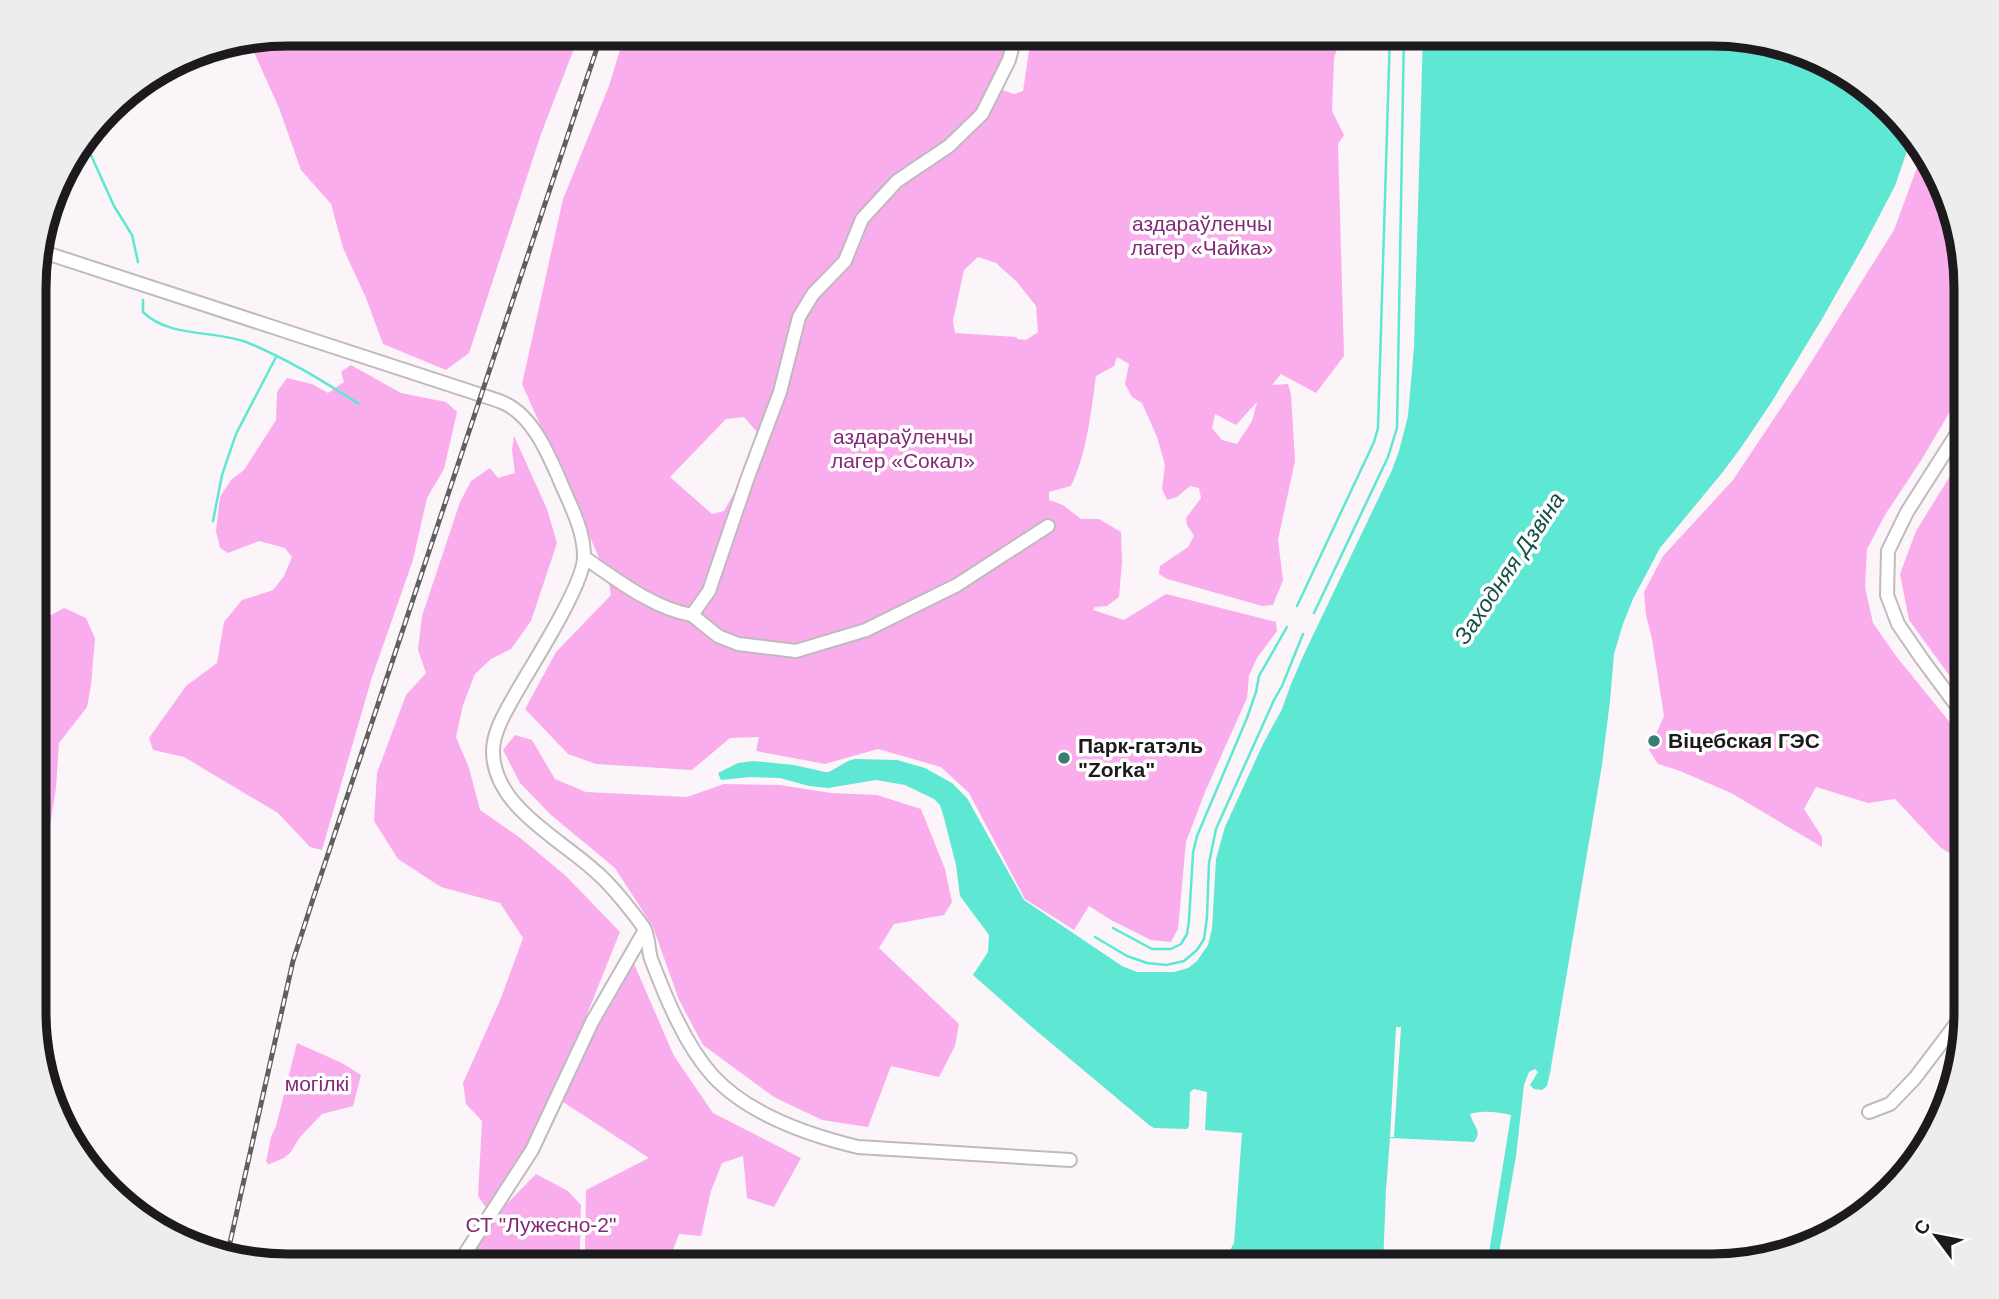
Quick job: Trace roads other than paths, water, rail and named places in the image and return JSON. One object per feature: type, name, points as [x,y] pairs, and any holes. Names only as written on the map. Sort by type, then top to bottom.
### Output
[{"type":"street","points":[[692,615],[709,592],[780,392],[799,317],[813,294],[845,261],[862,219],[888,190],[949,146],[982,114],[1009,60],[1013,46]]},
{"type":"street","points":[[48,254],[509,405],[531,424],[555,469],[579,527],[585,558],[577,584],[501,720],[493,751],[499,781],[509,798],[532,820],[597,872],[645,929],[650,956],[696,1054],[713,1077],[739,1098],[778,1121],[828,1140],[858,1147],[1070,1160]]},
{"type":"street","points":[[1953,440],[1907,512],[1888,551],[1887,595],[1898,624],[1953,701]]},
{"type":"street","points":[[585,558],[631,589],[677,612],[692,615],[718,636],[738,644],[796,650],[866,630],[957,585],[1048,526]]},
{"type":"street","points":[[465,1254],[532,1150],[592,1022],[645,929]]},
{"type":"street","points":[[1869,1112],[1890,1104],[1915,1077],[1953,1028]]},
{"type":"water","name":"Заходняя Дзвіна","points":[[1423,46],[1712,46],[1774,54],[1804,64],[1846,86],[1883,116],[1908,147],[1895,186],[1822,319],[1740,449],[1660,548],[1623,624],[1614,654],[1602,765],[1550,1073],[1547,1086],[1542,1090],[1534,1089],[1530,1085],[1538,1072],[1535,1069],[1529,1072],[1524,1085],[1516,1156],[1499,1253],[1489,1253],[1511,1115],[1485,1112],[1470,1114],[1478,1135],[1474,1142],[1390,1138],[1383,1253],[1228,1253],[1234,1243],[1242,1133],[1205,1130],[1207,1092],[1194,1089],[1190,1092],[1187,1129],[1154,1128],[973,975],[988,952],[989,935],[960,896],[956,865],[944,818],[940,805],[934,799],[905,785],[876,780],[828,788],[780,778],[721,780],[718,773],[738,763],[754,761],[794,765],[825,772],[855,759],[897,760],[925,768],[952,783],[967,798],[1024,900],[1122,966],[1137,972],[1174,972],[1188,968],[1197,961],[1208,945],[1212,929],[1216,859],[1225,827],[1282,709],[1305,652],[1399,451],[1408,416],[1414,347]]},
{"type":"waterway","points":[[1297,606],[1374,442],[1378,428],[1390,46]]},
{"type":"waterway","points":[[1314,613],[1388,457],[1397,428],[1404,46]]},
{"type":"waterway","points":[[89,150],[114,206],[132,235],[138,262]]},
{"type":"waterway","points":[[143,300],[143,312],[166,326],[233,338],[261,348],[318,378],[359,404]]},
{"type":"waterway","points":[[213,521],[222,475],[236,434],[276,357]]},
{"type":"waterway","points":[[1113,928],[1152,949],[1171,949],[1181,944],[1187,934],[1193,853],[1197,836],[1247,718],[1259,676],[1287,627]]},
{"type":"waterway","points":[[1095,937],[1127,956],[1147,963],[1166,965],[1184,961],[1197,950],[1204,939],[1209,863],[1216,829],[1303,634]]},
{"type":"railway","points":[[229,1246],[293,961],[598,46]]},
{"type":"place","name":"Віцебская ГЭС","points":[[1654,741]]},
{"type":"place","name":"Парк-гатэль \"Zorka\"","points":[[1064,758]]},
{"type":"park label","name":"аздараўленчы лагер «Чайка»","points":[[1202,236]]},
{"type":"park label","name":"аздараўленчы лагер «Сокал»","points":[[903,449]]},
{"type":"park label","name":"могілкі","points":[[317,1084]]},
{"type":"park label","name":"СТ \"Лужесно-2\"","points":[[541,1225]]}]
